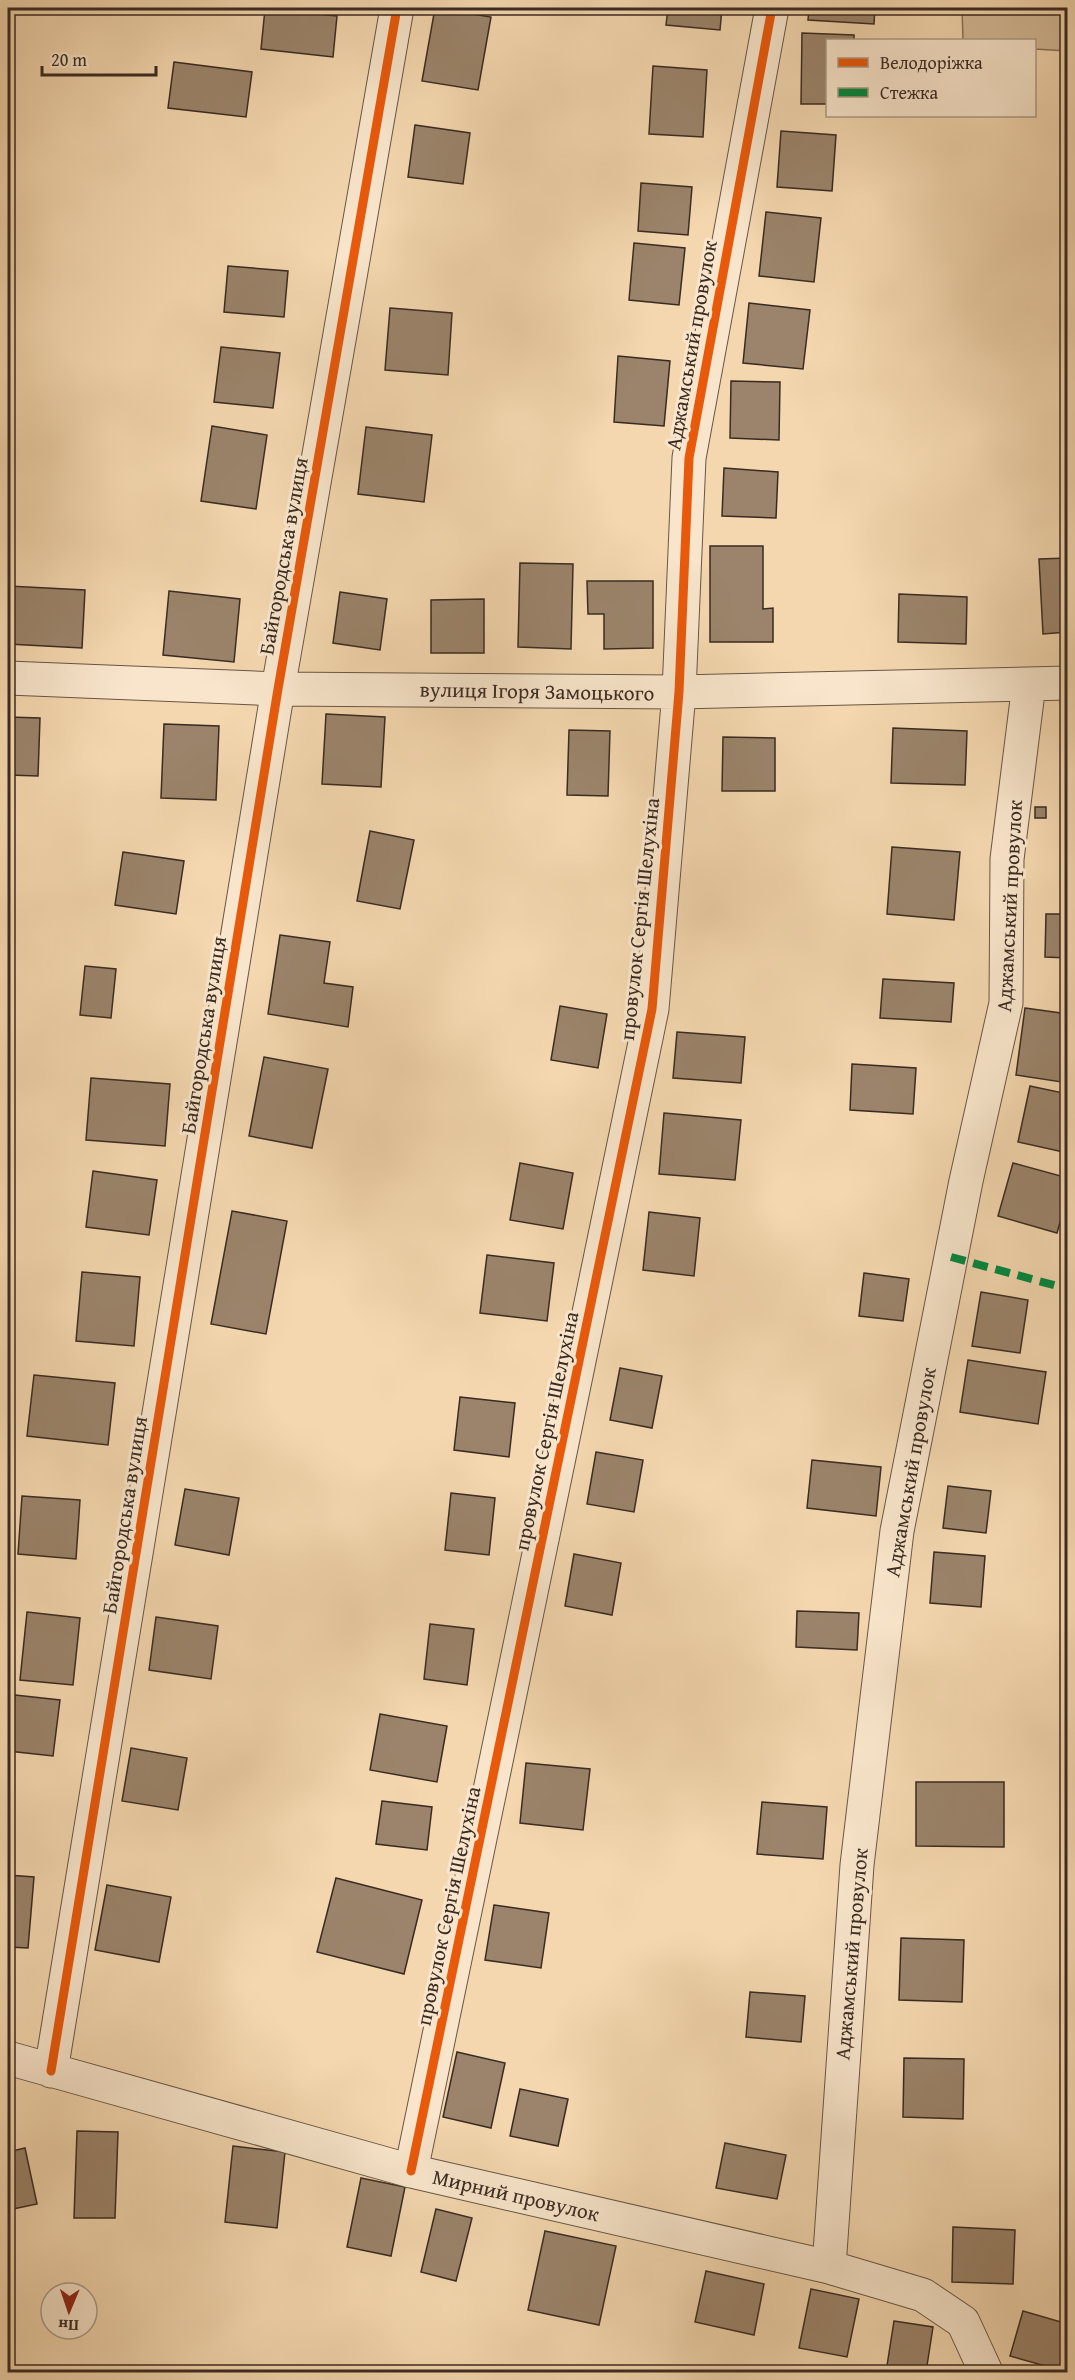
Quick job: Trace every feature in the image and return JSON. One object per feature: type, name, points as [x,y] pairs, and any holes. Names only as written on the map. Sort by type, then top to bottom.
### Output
[{"type":"street","name":"Байгородська вулиця","points":[[51,2071],[278,688],[397,8]]},
{"type":"street","name":"Аджамський провулок","points":[[679,692],[689,458],[772,8]]},
{"type":"street","name":"вулиця Ігоря Замоцького","points":[[8,678],[278,688],[679,692],[1068,683]]},
{"type":"street","name":"Аджамський провулок","points":[[829,2267],[857,1865],[897,1531],[966,1181],[1006,1003],[1007,859],[1029,684]]},
{"type":"street","name":"провулок Сергія Шелухіна","points":[[411,2170],[652,1009],[679,692]]},
{"type":"street","name":"Мирний провулок","points":[[8,2058],[411,2170],[829,2267],[923,2295],[963,2322],[986,2373]]},
{"type":"shaded area","points":[[962,8],[1067,8],[1067,51],[1036,49],[1036,39],[963,39]]},
{"type":"building","points":[[435,8],[491,17],[478,90],[422,81]]},
{"type":"building","points":[[668,8],[722,8],[720,30],[666,25]]},
{"type":"building","points":[[809,8],[875,8],[874,24],[808,20]]},
{"type":"building","points":[[265,9],[337,16],[333,57],[261,49]]},
{"type":"building","points":[[802,33],[854,35],[854,39],[826,39],[826,104],[801,104]]},
{"type":"building","points":[[174,62],[252,72],[246,117],[168,108]]},
{"type":"building","points":[[653,66],[707,70],[703,137],[649,134]]},
{"type":"building","points":[[415,125],[470,133],[463,184],[408,177]]},
{"type":"building","points":[[781,131],[836,135],[832,191],[777,187]]},
{"type":"building","points":[[641,183],[692,187],[688,235],[638,231]]},
{"type":"building","points":[[766,212],[821,218],[814,282],[759,276]]},
{"type":"building","points":[[634,243],[685,248],[679,305],[629,300]]},
{"type":"building","points":[[228,266],[288,271],[284,317],[224,312]]},
{"type":"building","points":[[749,303],[810,310],[803,369],[743,363]]},
{"type":"building","points":[[390,308],[452,313],[448,375],[385,370]]},
{"type":"building","points":[[221,347],[280,353],[273,408],[214,402]]},
{"type":"building","points":[[618,356],[670,361],[664,426],[614,422]]},
{"type":"building","points":[[731,381],[780,382],[779,440],[730,438]]},
{"type":"building","points":[[212,426],[267,435],[256,509],[201,501]]},
{"type":"building","points":[[366,427],[432,435],[424,502],[358,494]]},
{"type":"building","points":[[724,468],[778,472],[776,518],[722,516]]},
{"type":"building","points":[[710,546],[763,546],[763,609],[773,608],[773,642],[710,642]]},
{"type":"building","points":[[1068,558],[1068,632],[1043,634],[1039,559]]},
{"type":"building","points":[[520,563],[573,564],[571,649],[518,647]]},
{"type":"building","points":[[587,581],[653,581],[653,648],[604,649],[604,614],[588,614]]},
{"type":"building","points":[[8,586],[85,590],[82,648],[8,644]]},
{"type":"building","points":[[169,591],[240,599],[234,662],[163,655]]},
{"type":"building","points":[[340,592],[387,599],[380,650],[333,643]]},
{"type":"building","points":[[899,594],[967,597],[966,644],[898,642]]},
{"type":"building","points":[[484,599],[484,653],[431,653],[431,600]]},
{"type":"building","points":[[326,714],[385,717],[381,787],[322,784]]},
{"type":"building","points":[[8,717],[40,718],[38,776],[8,775]]},
{"type":"building","points":[[164,724],[219,726],[216,800],[161,798]]},
{"type":"building","points":[[893,728],[967,731],[965,785],[891,783]]},
{"type":"building","points":[[569,730],[610,731],[608,796],[567,795]]},
{"type":"building","points":[[723,737],[775,738],[775,791],[722,791]]},
{"type":"building","points":[[1035,807],[1046,807],[1046,818],[1035,818]]},
{"type":"building","points":[[370,831],[414,840],[400,909],[357,901]]},
{"type":"building","points":[[892,847],[960,852],[954,920],[887,914]]},
{"type":"building","points":[[123,852],[184,861],[176,914],[115,905]]},
{"type":"building","points":[[1046,914],[1068,914],[1068,958],[1045,957]]},
{"type":"building","points":[[280,935],[330,942],[324,983],[353,987],[348,1027],[268,1014]]},
{"type":"building","points":[[85,966],[116,969],[111,1018],[80,1015]]},
{"type":"building","points":[[883,979],[954,983],[951,1022],[880,1018]]},
{"type":"building","points":[[560,1006],[607,1014],[598,1068],[551,1060]]},
{"type":"building","points":[[1025,1008],[1068,1014],[1068,1083],[1016,1075]]},
{"type":"building","points":[[677,1032],[745,1037],[741,1083],[673,1078]]},
{"type":"building","points":[[264,1057],[328,1069],[312,1148],[249,1136]]},
{"type":"building","points":[[852,1064],[916,1068],[913,1114],[850,1110]]},
{"type":"building","points":[[91,1078],[170,1084],[165,1146],[86,1140]]},
{"type":"building","points":[[1030,1086],[1068,1094],[1068,1153],[1018,1142]]},
{"type":"building","points":[[664,1113],[741,1120],[735,1180],[659,1174]]},
{"type":"building","points":[[520,1163],[573,1173],[563,1229],[510,1220]]},
{"type":"building","points":[[1013,1163],[1068,1178],[1068,1194],[1057,1233],[998,1216]]},
{"type":"building","points":[[93,1171],[157,1180],[149,1235],[86,1227]]},
{"type":"building","points":[[232,1211],[287,1221],[266,1334],[211,1324]]},
{"type":"building","points":[[649,1212],[700,1218],[694,1276],[643,1270]]},
{"type":"building","points":[[487,1255],[554,1263],[547,1321],[480,1313]]},
{"type":"building","points":[[82,1272],[140,1277],[134,1346],[76,1341]]},
{"type":"building","points":[[864,1273],[909,1279],[903,1321],[859,1316]]},
{"type":"building","points":[[981,1292],[1028,1300],[1020,1353],[972,1346]]},
{"type":"building","points":[[968,1360],[1046,1372],[1038,1424],[960,1412]]},
{"type":"building","points":[[620,1368],[662,1376],[652,1428],[610,1420]]},
{"type":"building","points":[[34,1375],[115,1383],[108,1445],[27,1436]]},
{"type":"building","points":[[460,1397],[515,1403],[509,1457],[454,1450]]},
{"type":"building","points":[[596,1452],[643,1460],[634,1512],[587,1504]]},
{"type":"building","points":[[812,1460],[881,1467],[876,1516],[807,1508]]},
{"type":"building","points":[[948,1486],[991,1491],[986,1533],[943,1528]]},
{"type":"building","points":[[185,1489],[239,1498],[229,1555],[175,1545]]},
{"type":"building","points":[[451,1493],[495,1498],[489,1555],[445,1550]]},
{"type":"building","points":[[22,1496],[80,1500],[76,1559],[18,1554]]},
{"type":"building","points":[[934,1552],[985,1556],[981,1607],[930,1603]]},
{"type":"building","points":[[574,1554],[621,1563],[612,1615],[565,1606]]},
{"type":"building","points":[[797,1611],[859,1613],[857,1650],[796,1647]]},
{"type":"building","points":[[27,1612],[80,1618],[73,1685],[20,1680]]},
{"type":"building","points":[[156,1617],[218,1626],[211,1679],[149,1670]]},
{"type":"building","points":[[430,1624],[474,1629],[467,1685],[424,1679]]},
{"type":"building","points":[[15,1695],[60,1700],[53,1756],[8,1751]]},
{"type":"building","points":[[380,1714],[447,1726],[437,1782],[370,1770]]},
{"type":"building","points":[[131,1748],[187,1758],[178,1810],[122,1801]]},
{"type":"building","points":[[526,1763],[590,1769],[583,1830],[520,1823]]},
{"type":"building","points":[[916,1782],[1004,1782],[1004,1847],[916,1846]]},
{"type":"building","points":[[382,1801],[432,1807],[427,1850],[376,1844]]},
{"type":"building","points":[[762,1802],[827,1807],[823,1859],[757,1854]]},
{"type":"building","points":[[8,1875],[34,1877],[28,1948],[8,1947]]},
{"type":"building","points":[[336,1878],[422,1900],[404,1974],[317,1952]]},
{"type":"building","points":[[107,1885],[171,1897],[159,1962],[95,1950]]},
{"type":"building","points":[[494,1905],[549,1913],[541,1968],[485,1960]]},
{"type":"building","points":[[901,1938],[964,1940],[962,2002],[899,2000]]},
{"type":"building","points":[[750,1992],[805,1996],[801,2042],[746,2037]]},
{"type":"building","points":[[457,2052],[505,2063],[491,2128],[443,2117]]},
{"type":"building","points":[[904,2058],[964,2059],[963,2119],[903,2117]]},
{"type":"building","points":[[520,2089],[568,2099],[558,2146],[510,2136]]},
{"type":"building","points":[[77,2131],[118,2132],[115,2218],[74,2218]]},
{"type":"building","points":[[725,2143],[786,2155],[777,2199],[716,2188]]},
{"type":"building","points":[[233,2146],[285,2152],[277,2228],[225,2222]]},
{"type":"building","points":[[25,2148],[37,2204],[8,2210],[8,2152]]},
{"type":"building","points":[[361,2178],[405,2187],[391,2256],[347,2247]]},
{"type":"building","points":[[436,2209],[472,2218],[456,2281],[421,2272]]},
{"type":"building","points":[[953,2227],[1015,2230],[1013,2284],[952,2282]]},
{"type":"building","points":[[545,2231],[616,2246],[599,2325],[528,2310]]},
{"type":"building","points":[[706,2271],[764,2284],[754,2335],[695,2322]]},
{"type":"building","points":[[811,2289],[859,2299],[847,2357],[799,2348]]},
{"type":"building","points":[[1023,2311],[1068,2324],[1068,2343],[1060,2370],[1010,2356]]},
{"type":"building","points":[[894,2321],[933,2327],[926,2372],[886,2372]]},
{"type":"marked path","points":[[951,1257],[1068,1289]]},
{"type":"cycle path","points":[[51,2071],[278,689],[397,8]]},
{"type":"cycle path","points":[[411,2171],[652,1009],[679,692],[689,458],[772,8]]}]
